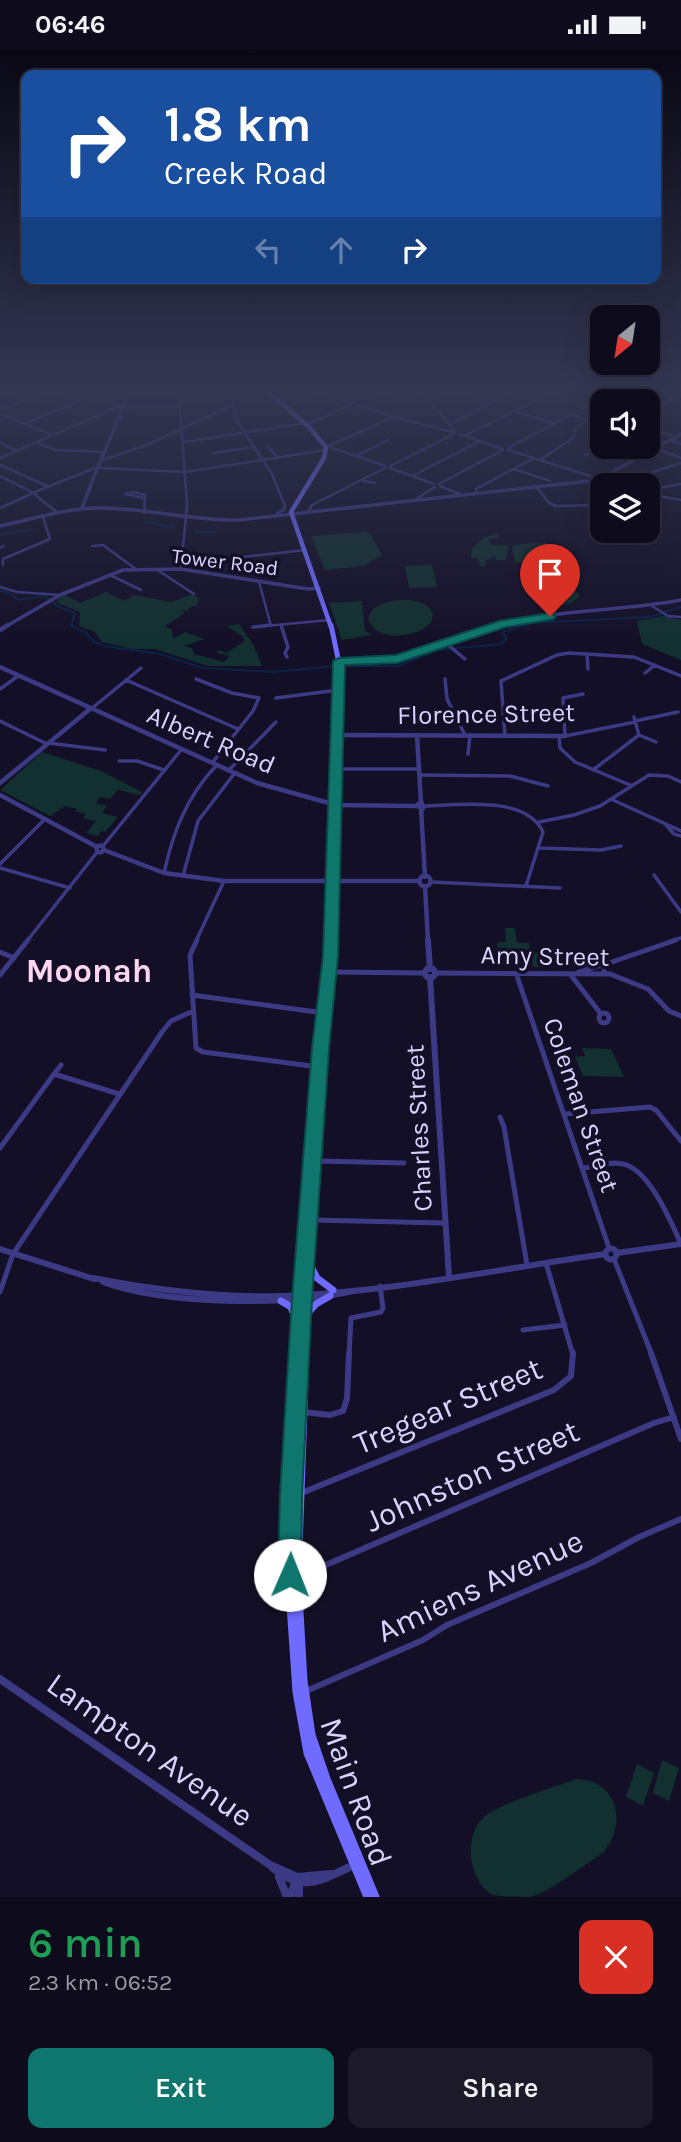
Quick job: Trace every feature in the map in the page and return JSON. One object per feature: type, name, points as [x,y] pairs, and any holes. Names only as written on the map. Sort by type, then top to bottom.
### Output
[{"type":"main road","points":[[291,512],[314,473]]},
{"type":"main road","name":"Main Road","points":[[291,512],[330,620],[339,665],[334,879],[328,992],[305,1296],[308,1313],[298,1412]]},
{"type":"main road","name":"Main Road","points":[[310,1220],[310,1263],[299,1342],[293,1577],[300,1692],[318,1757],[368,1897]]},
{"type":"main road","points":[[308,1313],[332,1293],[317,1278],[310,1263]]},
{"type":"main road","points":[[281,1301],[288,1304],[297,1318],[299,1342]]},
{"type":"main road","name":"Main Road","points":[[357,1864],[375,1897]]},
{"type":"street","points":[[19,473],[48,486]]},
{"type":"street","points":[[0,508],[83,473]]},
{"type":"street","points":[[82,508],[95,473]]},
{"type":"street","points":[[179,569],[186,548],[186,473]]},
{"type":"street","points":[[270,473],[286,508],[277,513]]},
{"type":"street","points":[[309,510],[312,505],[375,473]]},
{"type":"street","points":[[404,473],[460,494]]},
{"type":"street","points":[[412,476],[417,473]]},
{"type":"street","points":[[440,485],[461,473]]},
{"type":"street","points":[[476,493],[477,489],[505,473]]},
{"type":"street","points":[[526,473],[550,481]]},
{"type":"street","points":[[581,473],[590,476]]},
{"type":"street","points":[[0,476],[33,493],[58,513]]},
{"type":"street","points":[[0,526],[82,508],[187,519],[227,520],[590,480]]},
{"type":"street","points":[[361,481],[375,483]]},
{"type":"street","points":[[660,488],[681,484]]},
{"type":"street","points":[[416,499],[434,485]]},
{"type":"street","points":[[536,486],[554,506],[590,505]]},
{"type":"street","points":[[144,498],[125,494],[141,493],[144,498],[144,513]]},
{"type":"street","points":[[660,496],[681,500]]},
{"type":"street","points":[[4,565],[1,562],[3,559],[50,539],[43,517]]},
{"type":"street","points":[[92,547],[103,545],[137,570]]},
{"type":"street","points":[[235,558],[305,550]]},
{"type":"street","points":[[158,569],[194,594]]},
{"type":"street","name":"Tower Road","points":[[0,629],[60,595],[110,575],[137,570],[179,569],[259,582],[319,588]]},
{"type":"street","points":[[110,575],[141,590]]},
{"type":"street","points":[[259,582],[271,625]]},
{"type":"street","points":[[0,587],[17,592],[60,595]]},
{"type":"street","points":[[339,665],[394,660],[450,647],[511,622],[596,610],[652,606],[681,600]]},
{"type":"street","points":[[652,606],[667,615],[681,617]]},
{"type":"street","points":[[253,627],[330,620]]},
{"type":"street","points":[[281,625],[288,647],[285,653],[287,657]]},
{"type":"street","points":[[450,647],[465,659]]},
{"type":"street","points":[[587,653],[588,669]]},
{"type":"street","points":[[505,736],[501,681],[559,654],[587,653],[634,657],[681,676]]},
{"type":"street","points":[[645,673],[656,665]]},
{"type":"street","name":"Albert Road","points":[[0,667],[265,786],[336,805],[511,807],[527,812],[539,822]]},
{"type":"street","points":[[0,783],[141,668]]},
{"type":"street","points":[[0,689],[18,676]]},
{"type":"street","points":[[164,873],[171,840],[181,817],[259,698],[236,694],[196,679]]},
{"type":"street","points":[[445,679],[447,699],[468,735],[468,754]]},
{"type":"street","points":[[126,680],[239,729]]},
{"type":"street","points":[[276,698],[338,690]]},
{"type":"street","points":[[583,694],[563,698],[562,736],[559,746],[566,755],[593,770],[630,785]]},
{"type":"street","name":"Florence Street","points":[[336,734],[562,736],[678,712]]},
{"type":"street","points":[[635,720],[639,735]]},
{"type":"street","points":[[0,721],[47,744],[105,750]]},
{"type":"street","points":[[183,876],[198,821],[231,773],[276,722]]},
{"type":"street","points":[[417,735],[425,877]]},
{"type":"street","points":[[593,770],[639,735]]},
{"type":"street","points":[[639,735],[656,742]]},
{"type":"street","points":[[0,975],[181,750]]},
{"type":"street","points":[[119,761],[137,761],[164,771]]},
{"type":"street","points":[[336,769],[510,776],[548,786]]},
{"type":"street","points":[[526,886],[540,848],[543,829],[539,822],[567,817],[613,800],[639,778],[651,774],[664,775],[681,782]]},
{"type":"street","points":[[0,796],[100,849],[164,873],[224,881],[334,879],[418,881],[425,885],[432,882],[560,888]]},
{"type":"street","points":[[613,800],[666,824],[674,834],[681,833]]},
{"type":"street","points":[[45,819],[0,866],[70,888]]},
{"type":"street","points":[[540,848],[601,851],[621,846]]},
{"type":"street","points":[[654,875],[681,912]]},
{"type":"street","points":[[418,881],[425,877]]},
{"type":"street","points":[[425,877],[432,882]]},
{"type":"street","points":[[224,881],[190,955],[198,1050],[321,1067]]},
{"type":"street","name":"Charles Street","points":[[425,885],[449,1277]]},
{"type":"street","points":[[601,1014],[572,974],[681,938]]},
{"type":"street","points":[[0,952],[14,958]]},
{"type":"street","points":[[604,973],[604,967],[609,963]]},
{"type":"street","name":"Amy Street","points":[[329,972],[604,973],[622,977],[644,987],[669,1011],[681,1016]]},
{"type":"street","name":"Coleman Street","points":[[516,973],[584,1168],[607,1251]]},
{"type":"street","points":[[192,995],[326,1014]]},
{"type":"street","points":[[0,1292],[13,1254],[119,1094],[171,1021],[193,1011]]},
{"type":"street","points":[[0,1148],[61,1065]]},
{"type":"street","points":[[54,1075],[119,1094]]},
{"type":"street","points":[[565,1114],[650,1107],[656,1110],[681,1141]]},
{"type":"street","points":[[500,1117],[504,1127],[527,1265]]},
{"type":"street","points":[[314,1161],[404,1163]]},
{"type":"street","points":[[584,1168],[625,1164],[633,1168],[663,1205],[681,1252]]},
{"type":"street","points":[[310,1220],[444,1223]]},
{"type":"street","points":[[615,1256],[680,1244]]},
{"type":"street","points":[[0,1249],[145,1294],[281,1301],[546,1263],[607,1251],[615,1256],[681,1439]]},
{"type":"street","name":"Tregear Street","points":[[295,1495],[565,1384],[573,1372],[575,1362],[546,1263]]},
{"type":"street","points":[[93,1278],[155,1290],[305,1296]]},
{"type":"street","points":[[298,1412],[330,1415],[343,1411],[351,1318],[359,1314],[381,1312],[383,1308],[380,1286]]},
{"type":"street","name":"Tregear Street","points":[[523,1330],[565,1325]]},
{"type":"street","name":"Johnston Street","points":[[293,1577],[314,1572],[654,1423],[674,1417]]},
{"type":"street","name":"Amiens Avenue","points":[[300,1692],[423,1640],[447,1625],[580,1568],[639,1537],[681,1519]]},
{"type":"street","name":"Lampton Avenue","points":[[0,1679],[296,1882]]},
{"type":"street","points":[[296,1882],[312,1885],[357,1864]]},
{"type":"street","name":"Lampton Avenue","points":[[270,1865],[278,1874],[296,1882]]},
{"type":"street","points":[[278,1874],[289,1897]]},
{"type":"street","points":[[289,1897],[296,1882]]},
{"type":"street","points":[[296,1882],[299,1897]]},
{"type":"green space","points":[[365,532],[370,534],[382,555],[364,566],[325,570],[311,536]]},
{"type":"green space","points":[[498,533],[498,538],[488,539],[491,545],[509,545],[505,560],[496,560],[495,556],[486,560],[486,566],[480,566],[478,558],[471,558],[472,548],[483,538]]},
{"type":"green space","points":[[546,543],[556,564],[553,565],[554,568],[515,562],[512,546]]},
{"type":"green space","points":[[432,565],[437,587],[409,588],[405,566]]},
{"type":"green space","points":[[542,589],[567,589],[578,593],[579,597],[570,604],[547,608]]},
{"type":"green space","points":[[106,592],[124,601],[134,595],[171,602],[193,594],[199,599],[197,606],[192,606],[187,611],[180,609],[185,613],[165,626],[172,630],[173,639],[185,632],[204,639],[184,646],[192,648],[194,654],[224,662],[230,656],[216,653],[219,650],[226,653],[245,641],[241,635],[226,626],[239,624],[254,646],[262,666],[208,666],[155,649],[132,649],[102,642],[94,631],[79,626],[80,612],[58,603],[57,599],[65,595],[80,603]]},
{"type":"green space","points":[[399,600],[427,605],[433,613],[431,623],[416,632],[398,636],[388,635],[373,627],[368,620],[372,611],[384,603]]},
{"type":"green space","points":[[362,601],[365,631],[372,635],[342,640],[329,603]]},
{"type":"green space","points":[[665,616],[681,620],[681,660],[642,644],[637,621]]},
{"type":"green space","points":[[42,752],[101,771],[142,792],[140,795],[118,790],[110,799],[100,797],[96,803],[107,806],[102,813],[118,817],[98,836],[86,833],[96,821],[83,818],[86,814],[75,811],[77,809],[65,806],[50,816],[0,790]]},
{"type":"green space","points":[[505,928],[515,928],[517,943],[529,943],[530,952],[542,952],[544,967],[533,967],[532,961],[498,960],[497,943],[506,942]]},
{"type":"green space","points":[[582,1048],[611,1049],[624,1077],[583,1076],[575,1057],[585,1056]]},
{"type":"green space","points":[[662,1760],[679,1768],[669,1801],[653,1793]]},
{"type":"green space","points":[[637,1764],[654,1773],[643,1806],[626,1797]]},
{"type":"green space","points":[[576,1779],[590,1781],[601,1787],[614,1805],[615,1828],[604,1852],[538,1895],[497,1896],[485,1889],[478,1880],[471,1859],[472,1837],[482,1819],[500,1807]]},
{"type":"waterway","points":[[145,522],[174,527]]},
{"type":"waterway","points":[[0,534],[32,530]]},
{"type":"waterway","points":[[195,532],[215,532]]},
{"type":"waterway","points":[[0,591],[10,593],[18,600],[45,596],[57,606],[75,613],[71,626],[85,632],[93,641],[104,646],[160,654],[203,668],[274,672],[336,666]]},
{"type":"waterway","points":[[342,666],[398,666],[438,650],[501,644],[507,638],[502,632],[532,623],[650,617],[681,607]]},
{"type":"district","name":"Moonah","points":[[89,971]]},
{"type":"route","points":[[290,1575],[299,1342],[320,1048],[331,956],[339,661],[397,659],[503,624],[550,616]]}]
